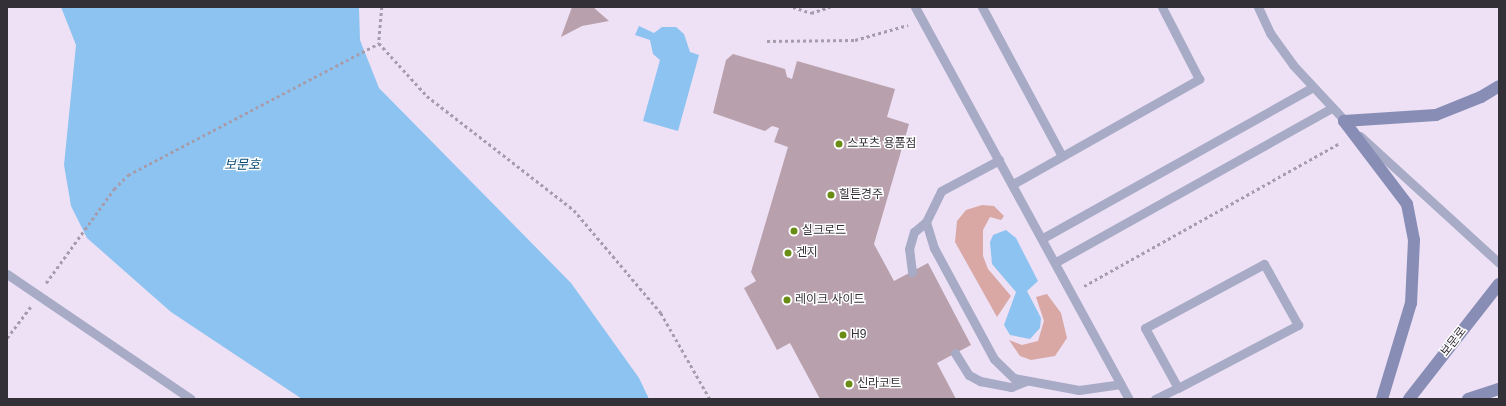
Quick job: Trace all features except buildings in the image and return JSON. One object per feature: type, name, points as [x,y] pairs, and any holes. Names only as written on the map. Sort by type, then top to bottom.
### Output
[{"type":"street","points":[[1344,121],[1436,115],[1481,97],[1499,86]]},
{"type":"street","points":[[1344,121],[1407,204],[1414,240],[1415,275],[1411,303],[1382,399]]},
{"type":"street","name":"보문로","points":[[1409,399],[1499,284]]},
{"type":"street","points":[[1468,399],[1499,389]]},
{"type":"lane","points":[[915,7],[1073,292],[1129,399]]},
{"type":"lane","points":[[982,7],[1062,156]]},
{"type":"lane","points":[[1013,184],[1199,79],[1162,7]]},
{"type":"lane","points":[[1258,7],[1270,33],[1313,87],[1344,121],[1499,263]]},
{"type":"lane","points":[[1043,238],[1313,87]]},
{"type":"lane","points":[[1056,262],[1332,108]]},
{"type":"lane","points":[[912,272],[909,249],[914,232],[926,222],[941,191],[999,160]]},
{"type":"lane","points":[[926,222],[934,248],[994,359],[1014,378],[1079,390],[1121,384]]},
{"type":"lane","points":[[1155,399],[1178,388],[1298,325],[1264,264],[1145,328],[1178,388]]},
{"type":"lane","points":[[7,274],[191,399]]},
{"type":"lane","points":[[955,354],[969,375],[980,381],[1011,387],[1026,381]]},
{"type":"path","points":[[382,7],[380,43],[427,96],[574,210],[661,313],[710,399]]},
{"type":"path","points":[[793,7],[810,13],[830,7]]},
{"type":"path","points":[[767,41],[855,40],[923,20]]},
{"type":"path","points":[[80,234],[128,175],[380,43]]},
{"type":"path","points":[[1073,292],[1355,134]]},
{"type":"shaded area","points":[[982,205],[994,206],[1004,216],[1001,220],[990,217],[983,230],[983,256],[988,269],[1011,296],[997,317],[955,242],[957,221],[966,210]]},
{"type":"shaded area","points":[[1047,294],[1061,313],[1067,338],[1055,356],[1031,360],[1020,356],[1009,340],[1022,345],[1038,341],[1044,321],[1036,297]]},
{"type":"water","name":"보문호","points":[[61,7],[359,7],[360,40],[379,88],[571,283],[639,378],[649,399],[302,399],[171,312],[87,238],[71,206],[64,165],[76,45]]},
{"type":"water","points":[[639,26],[654,33],[662,27],[676,27],[684,34],[690,52],[699,55],[678,131],[643,121],[660,60],[653,54],[650,40],[635,35]]},
{"type":"water","points":[[1006,230],[1016,238],[1038,281],[1027,291],[1041,318],[1040,328],[1030,339],[1010,335],[1004,325],[1016,292],[992,264],[990,242],[993,235]]},
{"type":"place","name":"스포츠 용품점","points":[[839,144]]},
{"type":"place","name":"힐튼경주","points":[[831,195]]},
{"type":"place","name":"실크로드","points":[[794,231]]},
{"type":"place","name":"겐지","points":[[788,253]]},
{"type":"place","name":"레이크 사이드","points":[[787,300]]},
{"type":"place","name":"H9","points":[[843,335]]},
{"type":"place","name":"신라코트","points":[[849,384]]}]
